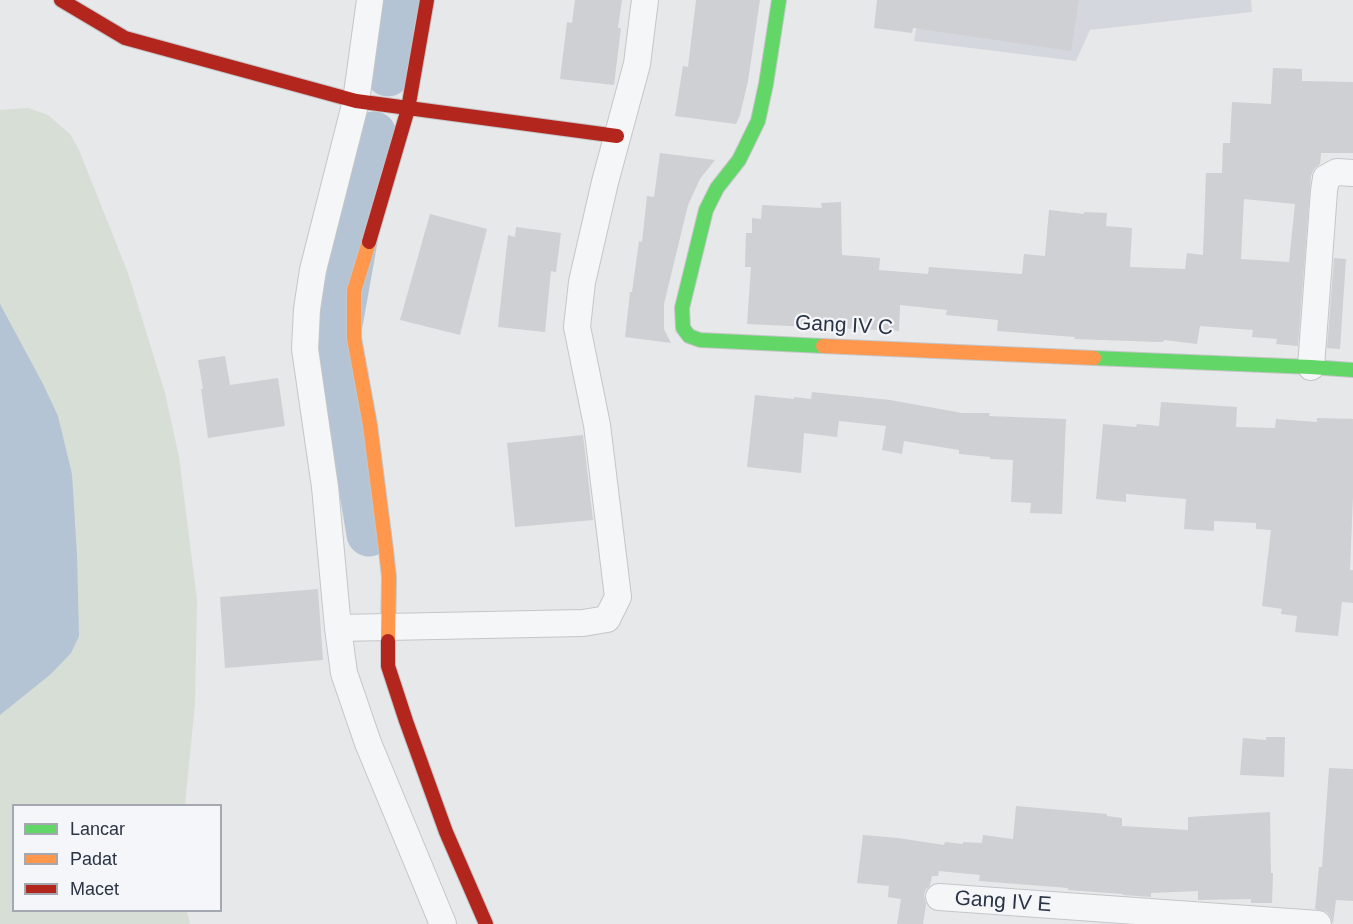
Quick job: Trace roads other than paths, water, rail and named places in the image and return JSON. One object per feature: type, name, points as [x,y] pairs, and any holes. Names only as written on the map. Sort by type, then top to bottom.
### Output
[{"type":"street","points":[[61,0],[125,38],[357,101],[616,136]]},
{"type":"street","points":[[370,0],[357,101],[313,270],[307,309],[305,349],[325,487],[344,673],[368,743],[444,924]]},
{"type":"street","points":[[427,0],[408,109],[354,291],[354,338],[370,425],[387,550],[388,666],[446,832],[486,924]]},
{"type":"street","points":[[338,628],[583,623],[607,619],[618,597],[597,425],[577,327],[582,282],[616,136],[637,64],[645,0]]},
{"type":"street","name":"Gang IV C","points":[[778,0],[766,84],[758,121],[739,160],[717,188],[706,210],[682,308],[683,327],[689,336],[700,340],[1353,370]]},
{"type":"street","points":[[1311,367],[1326,178],[1337,172],[1353,173]]},
{"type":"street","name":"Gang IV E","points":[[939,897],[1318,924]]},
{"type":"water","points":[[0,304],[58,416],[72,474],[79,636],[71,653],[51,674],[0,715]]},
{"type":"waterway","points":[[388,74],[403,0]]},
{"type":"waterway","points":[[369,534],[341,367],[339,330],[374,134]]}]
